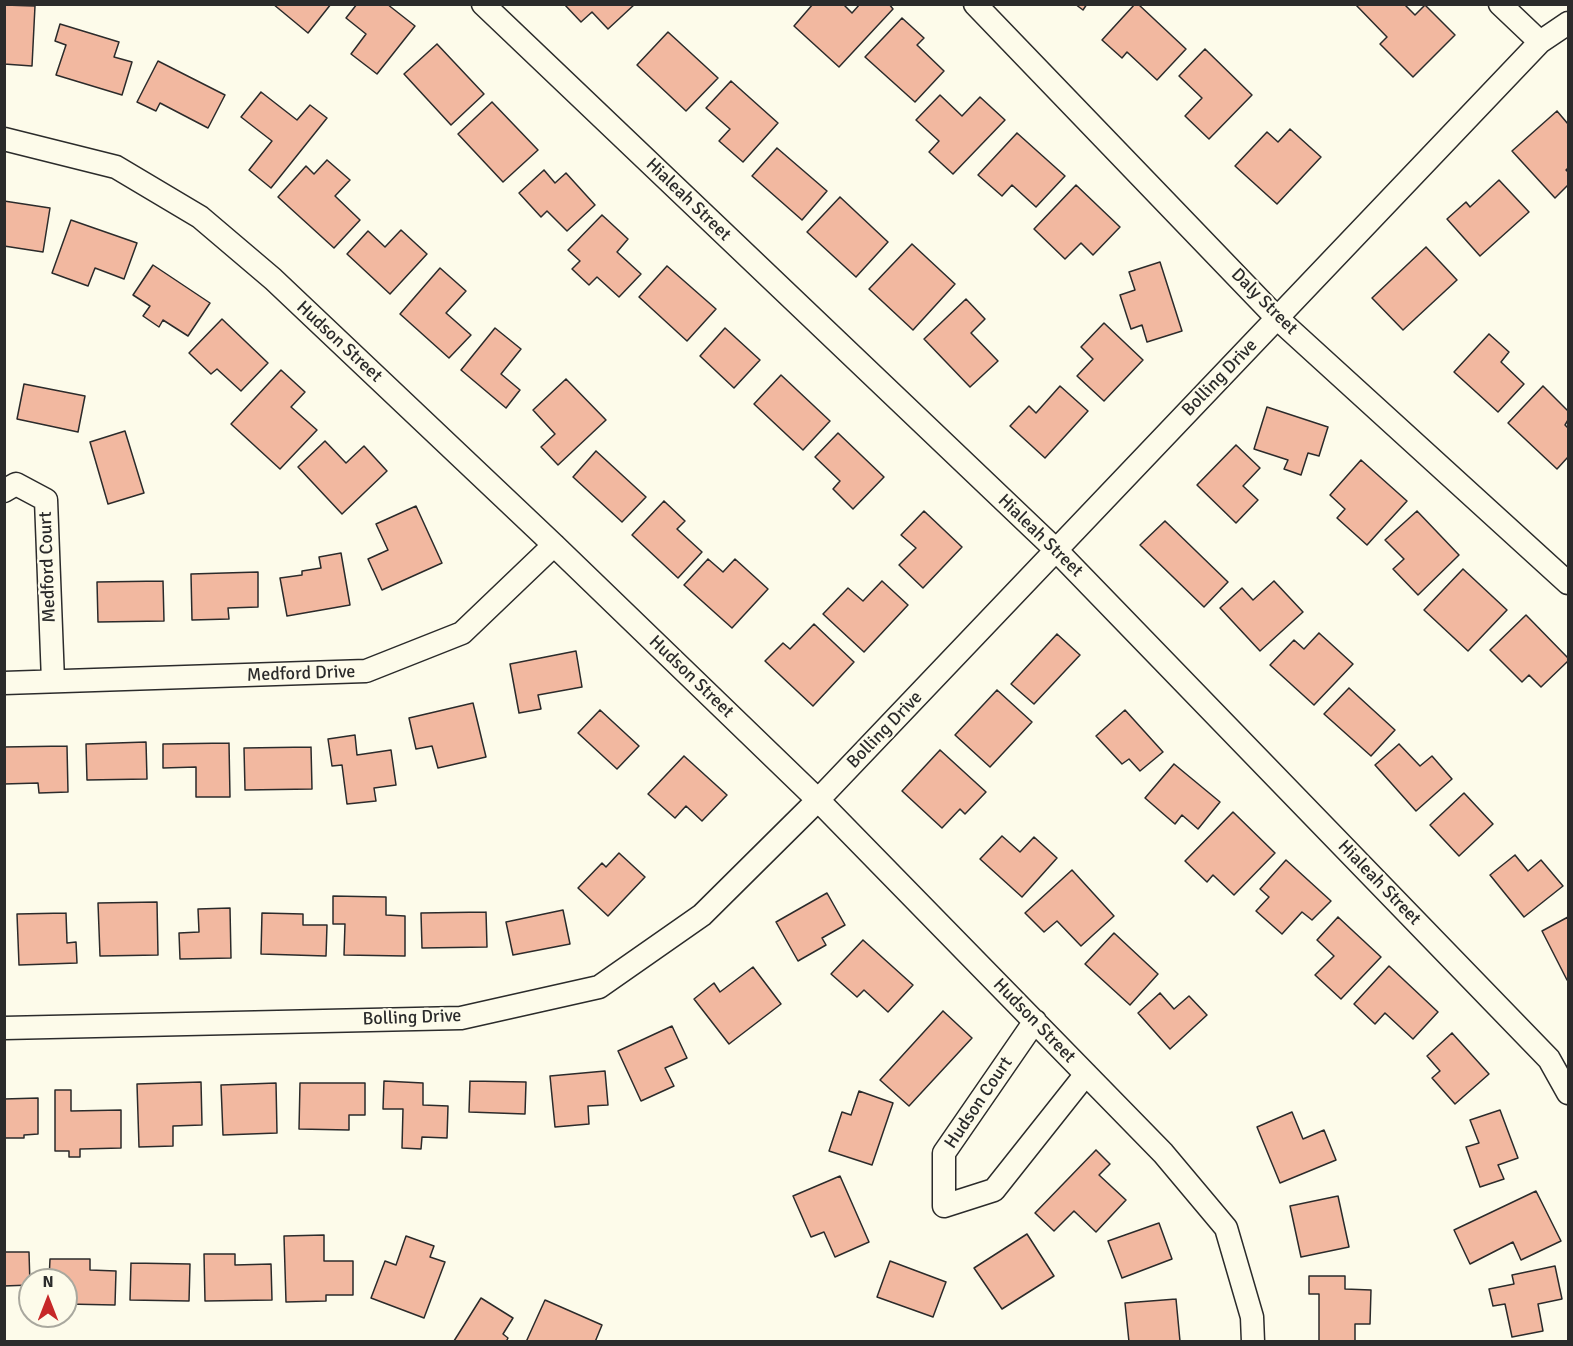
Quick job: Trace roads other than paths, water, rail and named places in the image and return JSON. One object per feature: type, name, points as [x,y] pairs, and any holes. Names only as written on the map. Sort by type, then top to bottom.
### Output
[{"type":"street","name":"Hialeah Street","points":[[483,4],[1056,550],[1549,1059],[1569,1093]]},
{"type":"street","name":"Daly Street","points":[[975,4],[1277,318],[1569,583]]},
{"type":"street","points":[[1500,4],[1540,42]]},
{"type":"street","name":"Bolling Drive","points":[[4,1028],[461,1018],[599,987],[702,915],[818,800],[1540,42],[1569,23]]},
{"type":"street","name":"Hudson Street","points":[[4,139],[116,167],[200,217],[273,279],[554,544],[818,800],[1163,1153],[1226,1228],[1252,1317],[1253,1341]]},
{"type":"street","name":"Medford Court","points":[[4,491],[16,484],[46,500],[53,681]]},
{"type":"street","name":"Medford Drive","points":[[4,683],[366,671],[462,633],[554,544]]},
{"type":"street","name":"Hudson Court","points":[[1035,1021],[944,1153],[944,1206],[994,1190],[1086,1074]]}]
